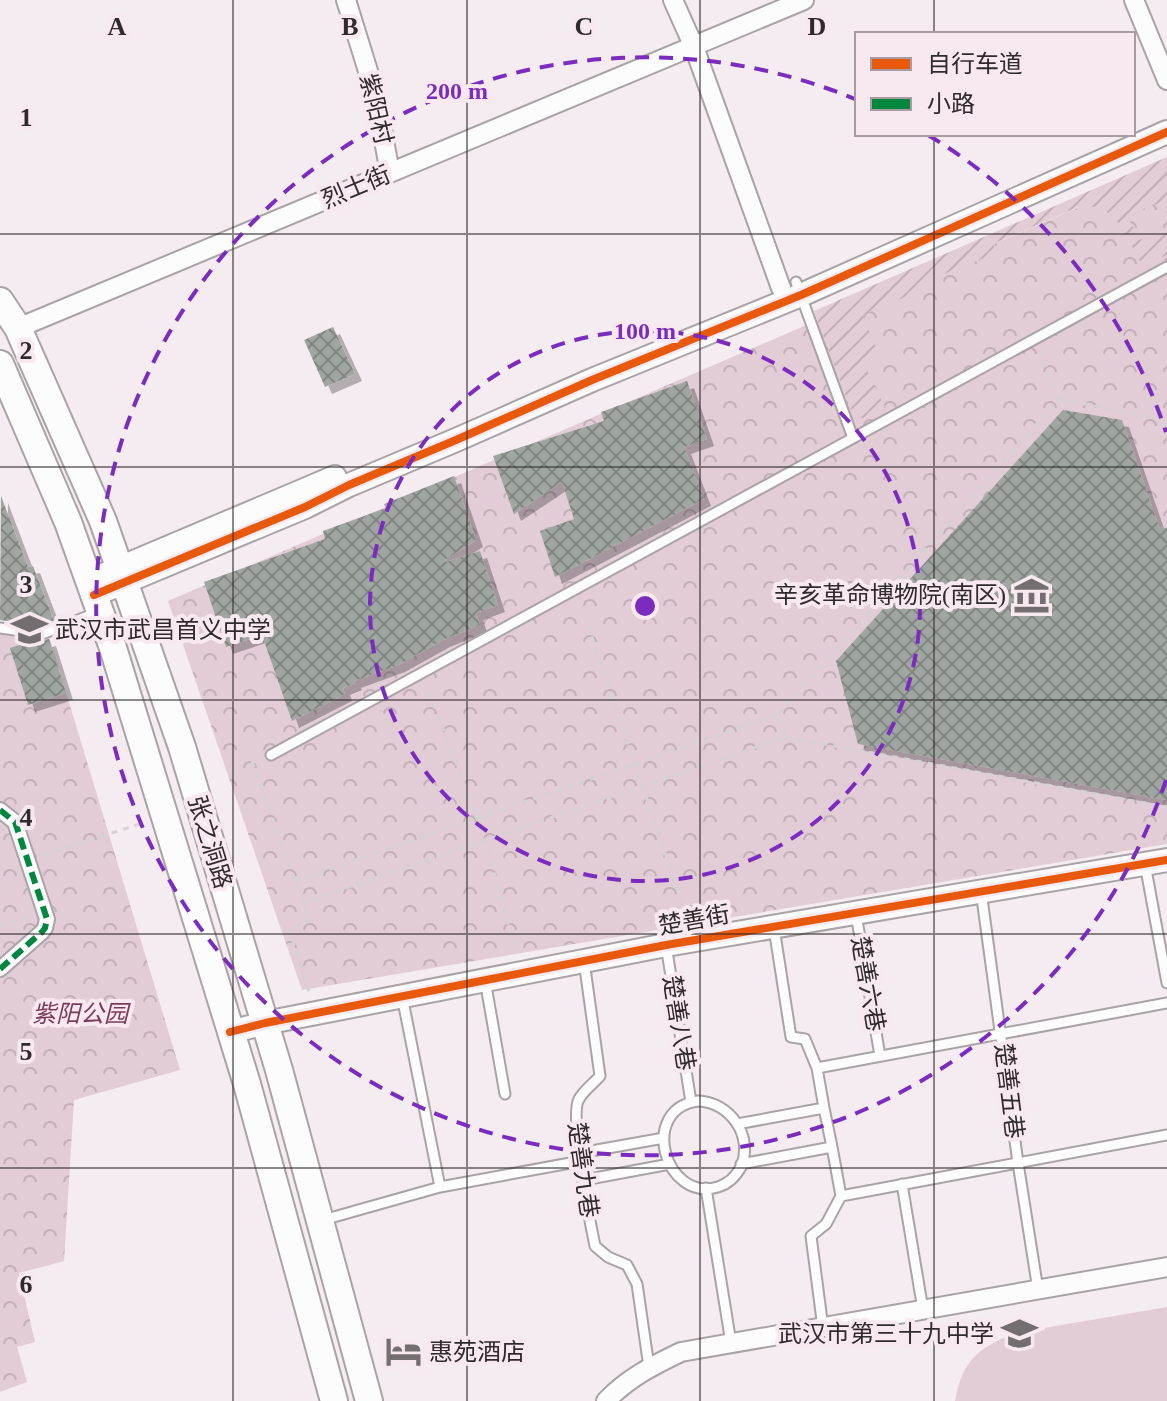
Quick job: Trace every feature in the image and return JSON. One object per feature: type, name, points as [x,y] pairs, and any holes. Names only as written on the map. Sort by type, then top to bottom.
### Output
[{"type":"main road","name":"张之洞路","points":[[0,301],[18,328],[103,521],[182,747],[265,1023],[369,1401]]},
{"type":"main road","name":"张之洞路","points":[[0,364],[68,522],[95,596],[230,1032],[334,1401]]},
{"type":"street","name":"紫阳村","points":[[346,0],[376,97],[390,173]]},
{"type":"street","points":[[673,0],[793,288]]},
{"type":"street","name":"烈士街","points":[[18,328],[804,0]]},
{"type":"street","points":[[1134,0],[1167,80]]},
{"type":"street","points":[[1135,131],[1167,118]]},
{"type":"street","points":[[793,288],[1167,132]]},
{"type":"street","points":[[95,596],[123,575],[305,507],[592,380],[1124,136]]},
{"type":"street","points":[[0,810],[15,822],[47,919],[45,928],[0,969]]},
{"type":"street","name":"楚善街","points":[[230,1032],[317,1012],[666,945],[1156,862]]},
{"type":"street","points":[[606,1401],[621,1385],[681,1352],[1167,1267]]},
{"type":"lane","points":[[271,755],[1167,267]]},
{"type":"lane","points":[[793,288],[853,438]]},
{"type":"lane","points":[[0,628],[42,634],[95,596]]},
{"type":"lane","points":[[1156,862],[1167,983]]},
{"type":"lane","name":"楚善五巷","points":[[981,891],[1038,1290]]},
{"type":"lane","name":"楚善六巷","points":[[856,913],[880,1056]]},
{"type":"lane","points":[[773,926],[791,1037],[805,1039],[817,1068],[841,1196],[826,1224],[811,1236],[823,1328]]},
{"type":"lane","name":"楚善八巷","points":[[666,945],[691,1102]]},
{"type":"lane","name":"楚善九巷","points":[[584,961],[600,1076],[579,1099],[575,1112],[584,1180],[595,1246],[608,1257],[627,1265],[637,1284],[649,1367]]},
{"type":"lane","points":[[485,980],[505,1094]]},
{"type":"lane","points":[[402,996],[440,1187]]},
{"type":"lane","points":[[817,1068],[1167,1003]]},
{"type":"lane","points":[[705,1101],[719,1106],[737,1124],[744,1143],[744,1158],[729,1182],[716,1187],[695,1186],[683,1179],[670,1164],[665,1154],[666,1124],[679,1108],[691,1102],[705,1101]]},
{"type":"lane","points":[[737,1124],[824,1108]]},
{"type":"lane","points":[[841,1196],[1167,1135]]},
{"type":"lane","points":[[320,1221],[440,1187],[664,1138]]},
{"type":"lane","points":[[741,1164],[832,1147]]},
{"type":"lane","points":[[584,1180],[670,1164]]},
{"type":"lane","points":[[902,1184],[923,1310]]},
{"type":"lane","points":[[706,1188],[731,1343]]},
{"type":"path","points":[[1035,338],[1059,399]]},
{"type":"path","points":[[1059,399],[1167,420]]},
{"type":"path","points":[[295,881],[779,714],[1059,399]]},
{"type":"path","points":[[588,625],[686,915]]},
{"type":"path","points":[[429,692],[485,840],[514,944]]},
{"type":"path","points":[[779,714],[786,737]]},
{"type":"path","points":[[303,903],[786,737],[1167,807]]},
{"type":"path","points":[[252,761],[310,921],[289,929],[317,1012]]},
{"type":"path","points":[[28,860],[165,815]]},
{"type":"path","points":[[0,926],[45,911]]},
{"type":"green space","points":[[1167,157],[1167,214],[1162,202],[1127,215],[1139,240],[1165,230],[1167,255],[1145,264],[1139,260],[1117,221],[1110,214],[1091,206],[1078,207],[993,244],[997,253],[931,279],[933,285],[863,315],[879,355],[863,362],[885,407],[863,418],[853,415],[814,311]]},
{"type":"green space","points":[[1167,169],[1167,844],[302,990],[168,601]]},
{"type":"green space","name":"紫阳公园","points":[[0,633],[37,639],[49,636],[180,1070],[74,1100],[64,1261],[19,1273],[35,1342],[17,1347],[27,1382],[0,1392]]},
{"type":"green space","points":[[1167,1307],[1167,1401],[955,1401],[962,1376],[973,1358],[1014,1333]]},
{"type":"building","points":[[333,327],[355,374],[325,387],[304,340]]},
{"type":"building","points":[[687,381],[707,439],[684,447],[704,499],[555,577],[540,531],[574,519],[562,482],[514,514],[493,456],[604,421],[601,412]]},
{"type":"building","name":"辛亥革命博物院(南区)","points":[[1063,410],[1122,420],[1159,527],[1167,528],[1167,800],[858,744],[836,661]]},
{"type":"building","points":[[454,476],[476,540],[445,560],[480,551],[498,605],[476,613],[480,625],[443,640],[398,665],[354,681],[343,688],[345,694],[292,721],[262,635],[226,647],[204,582],[325,539],[323,531],[386,508],[384,504]]},
{"type":"building","points":[[1,496],[28,567],[33,566],[54,621],[41,626],[0,620]]},
{"type":"building","points":[[49,639],[66,693],[28,705],[10,648]]},
{"type":"marked path","points":[[0,810],[15,822],[47,919],[42,932],[0,969]]},
{"type":"cycle path","points":[[94,595],[305,507],[592,380],[801,295],[1167,132]]},
{"type":"cycle path","points":[[230,1032],[666,945],[1167,860]]},
{"type":"place","name":"辛亥革命博物院(南区)","points":[[1032,595]]},
{"type":"place","name":"武汉市武昌首义中学","points":[[29,630]]},
{"type":"place","name":"武汉市第三十九中学","points":[[1020,1334]]},
{"type":"place","name":"惠苑酒店","points":[[403,1352]]}]
